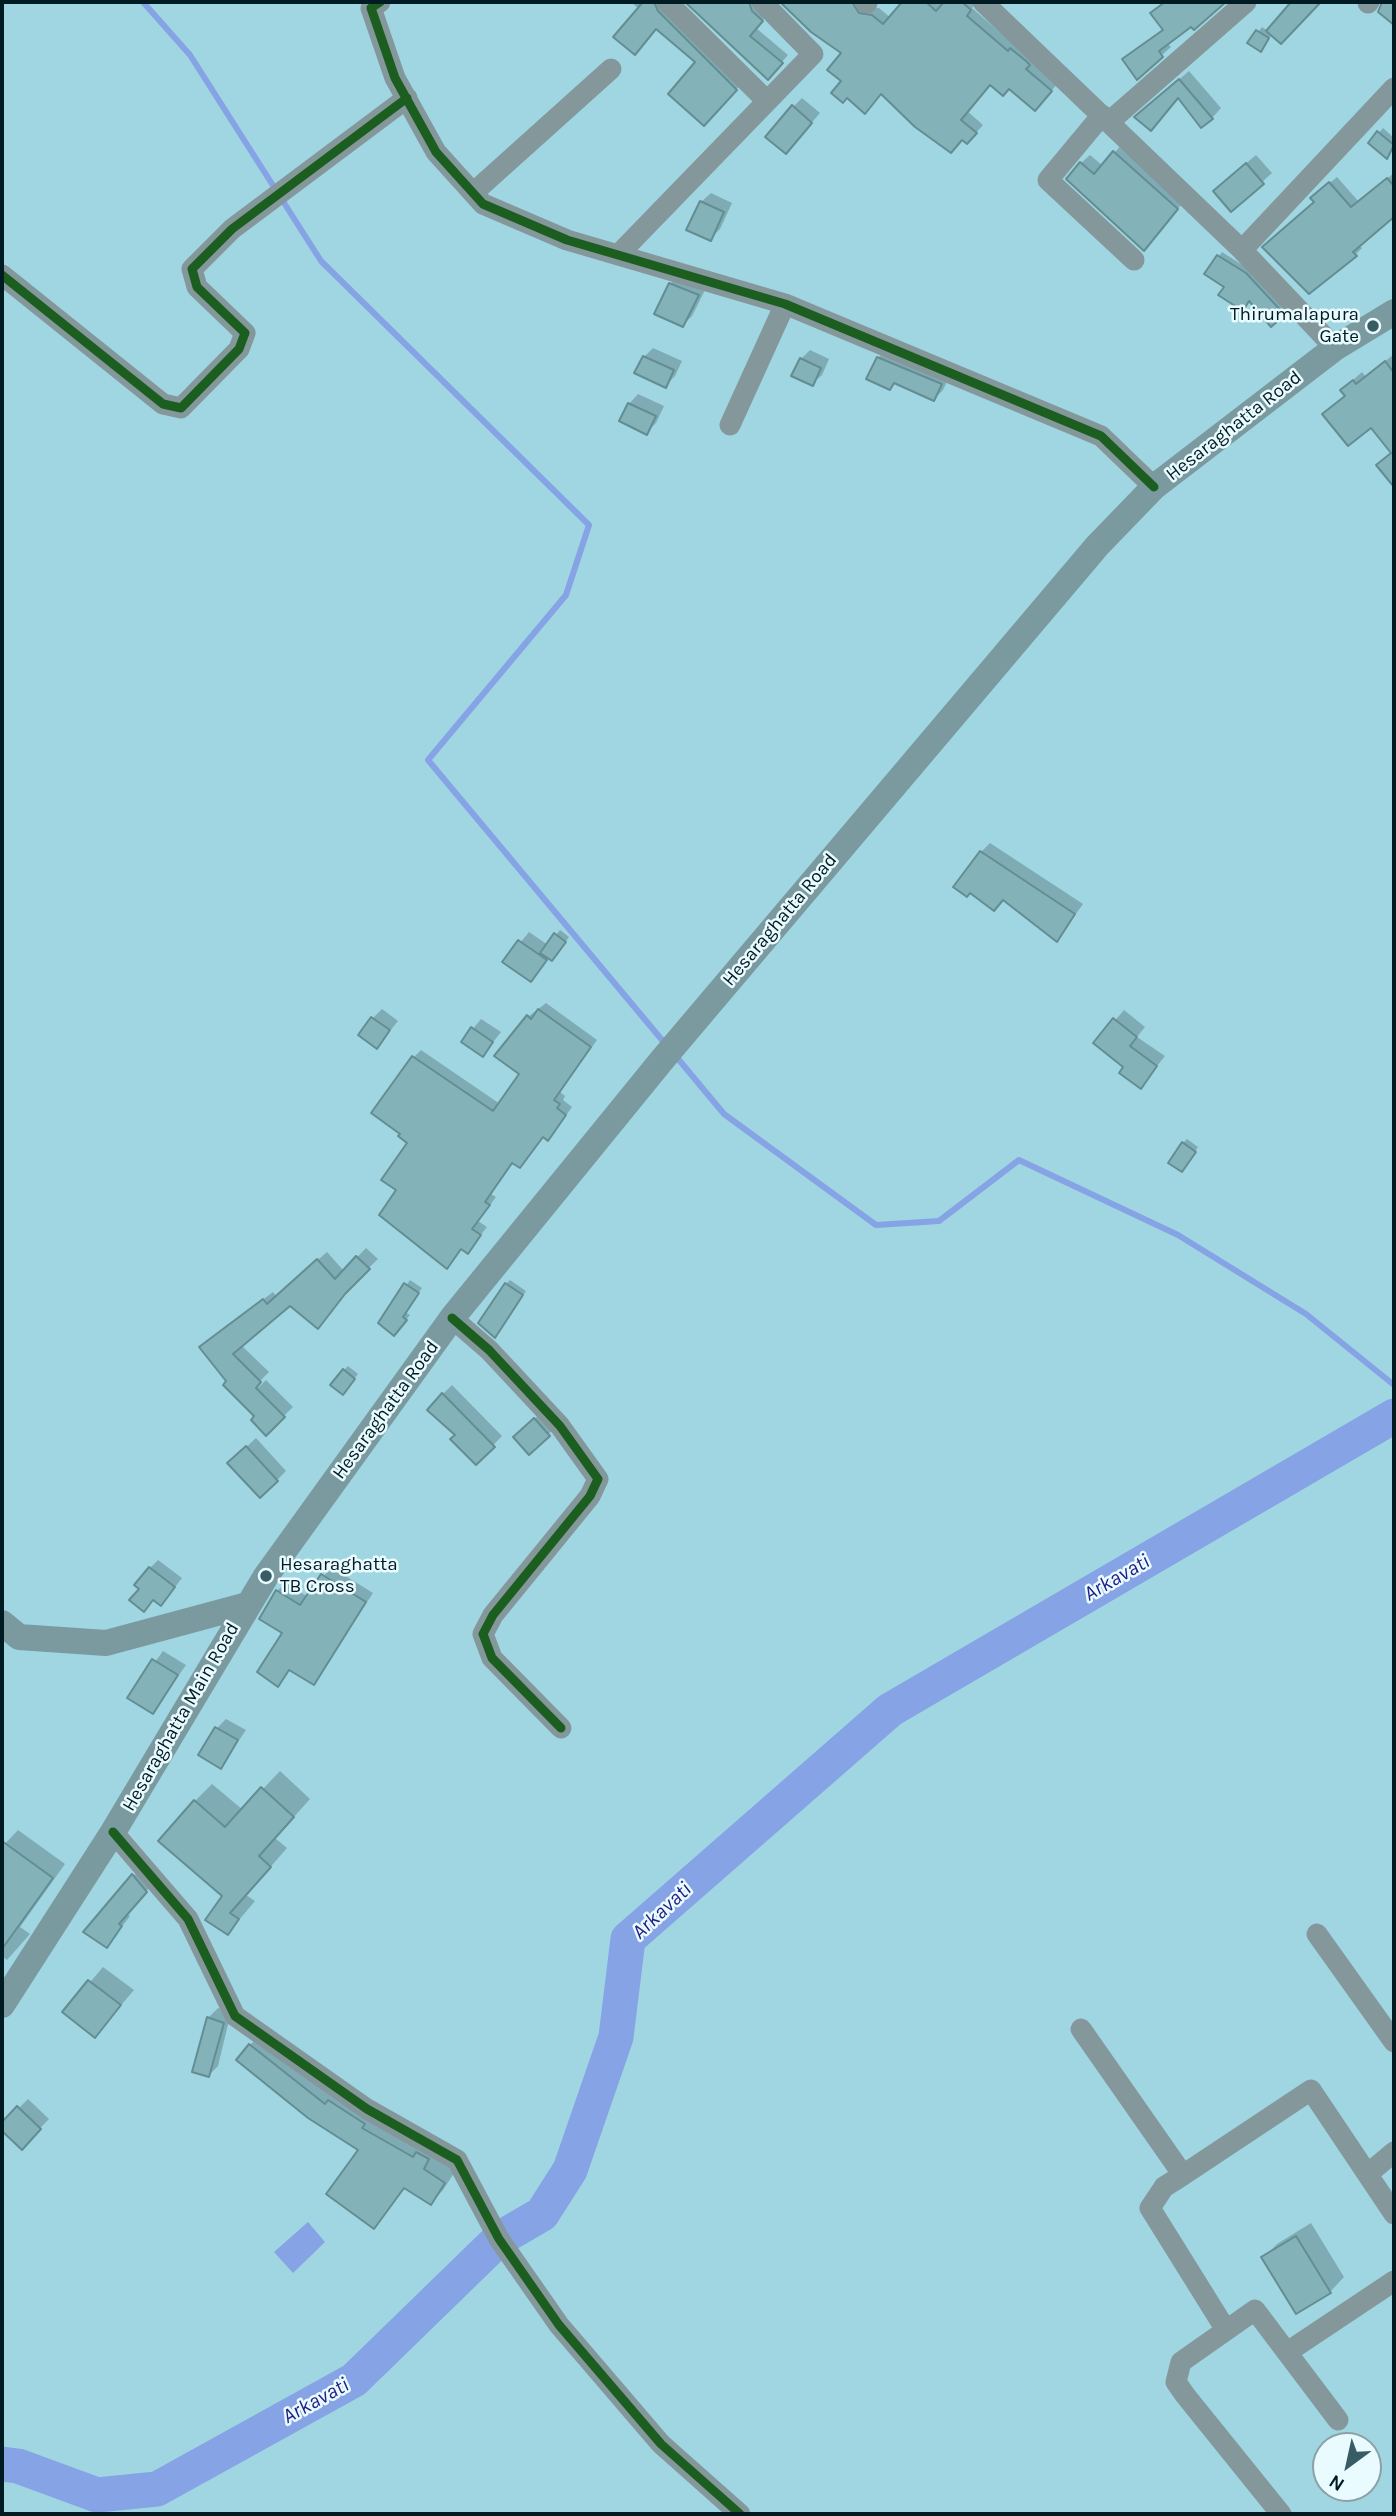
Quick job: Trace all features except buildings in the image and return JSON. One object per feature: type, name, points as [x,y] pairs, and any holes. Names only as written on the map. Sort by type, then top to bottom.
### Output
[{"type":"main road","name":"Hesaraghatta Road","points":[[247,1605],[452,1318],[662,1060],[1097,545],[1154,487],[1335,348],[1394,312]]},
{"type":"main road","points":[[2,1623],[19,1637],[106,1643],[247,1605]]},
{"type":"main road","name":"Hesaraghatta Main Road","points":[[2,2005],[113,1832],[247,1605]]},
{"type":"street","points":[[380,2],[371,8],[395,78],[436,152],[483,204],[567,240],[785,304],[1101,436],[1154,487]]},
{"type":"street","points":[[667,2],[767,101]]},
{"type":"street","points":[[618,255],[813,54],[762,2]]},
{"type":"street","points":[[983,2],[1242,250],[1335,348]]},
{"type":"street","points":[[1134,260],[1048,180],[1106,118],[1246,2]]},
{"type":"street","points":[[472,193],[611,69]]},
{"type":"street","points":[[1242,250],[1394,88]]},
{"type":"street","points":[[2,275],[163,404],[181,408],[239,349],[245,333],[197,287],[192,269],[232,229],[407,98]]},
{"type":"street","points":[[730,425],[785,304]]},
{"type":"street","points":[[452,1318],[489,1350],[560,1426],[598,1479],[590,1496],[494,1615],[483,1634],[492,1658],[561,1728]]},
{"type":"street","points":[[113,1832],[188,1919],[235,2017],[367,2109],[457,2160],[499,2239],[559,2325],[661,2444],[740,2514]]},
{"type":"street","points":[[1317,1934],[1394,2042]]},
{"type":"street","points":[[1081,2029],[1182,2175]]},
{"type":"street","points":[[1226,2330],[1150,2208],[1164,2188],[1182,2175],[1311,2090],[1394,2214]]},
{"type":"street","points":[[1369,2173],[1394,2152]]},
{"type":"street","points":[[1289,2351],[1394,2281]]},
{"type":"street","points":[[1281,2514],[1176,2382],[1181,2362],[1255,2310],[1289,2351],[1338,2420]]},
{"type":"water","points":[[308,2222],[325,2242],[293,2273],[274,2252]]},
{"type":"waterway","points":[[143,2],[190,55],[321,261],[589,525],[566,595],[428,760],[667,1046]]},
{"type":"waterway","points":[[674,1054],[724,1114],[876,1225],[939,1221],[1019,1160],[1178,1235],[1306,1314],[1394,1385]]},
{"type":"waterway","name":"Arkavati","points":[[2,2464],[18,2466],[97,2495],[157,2489],[354,2380],[499,2239],[542,2214],[570,2170],[616,2037],[628,1939],[890,1710],[1394,1416]]},
{"type":"cycle path","points":[[380,2],[371,8],[395,78],[436,152],[483,204],[567,240],[785,304],[1101,436],[1154,487]]},
{"type":"cycle path","points":[[2,275],[163,404],[181,408],[239,349],[245,333],[197,287],[192,269],[232,229],[407,98]]},
{"type":"cycle path","points":[[452,1318],[489,1350],[560,1426],[598,1479],[590,1496],[493,1615],[483,1634],[492,1658],[561,1728]]},
{"type":"cycle path","points":[[113,1832],[188,1919],[235,2016],[367,2109],[457,2160],[499,2239],[559,2325],[661,2444],[740,2514]]},
{"type":"place","name":"Thirumalapura Gate","points":[[1373,326]]},
{"type":"place","name":"Hesaraghatta TB Cross","points":[[266,1576]]}]
